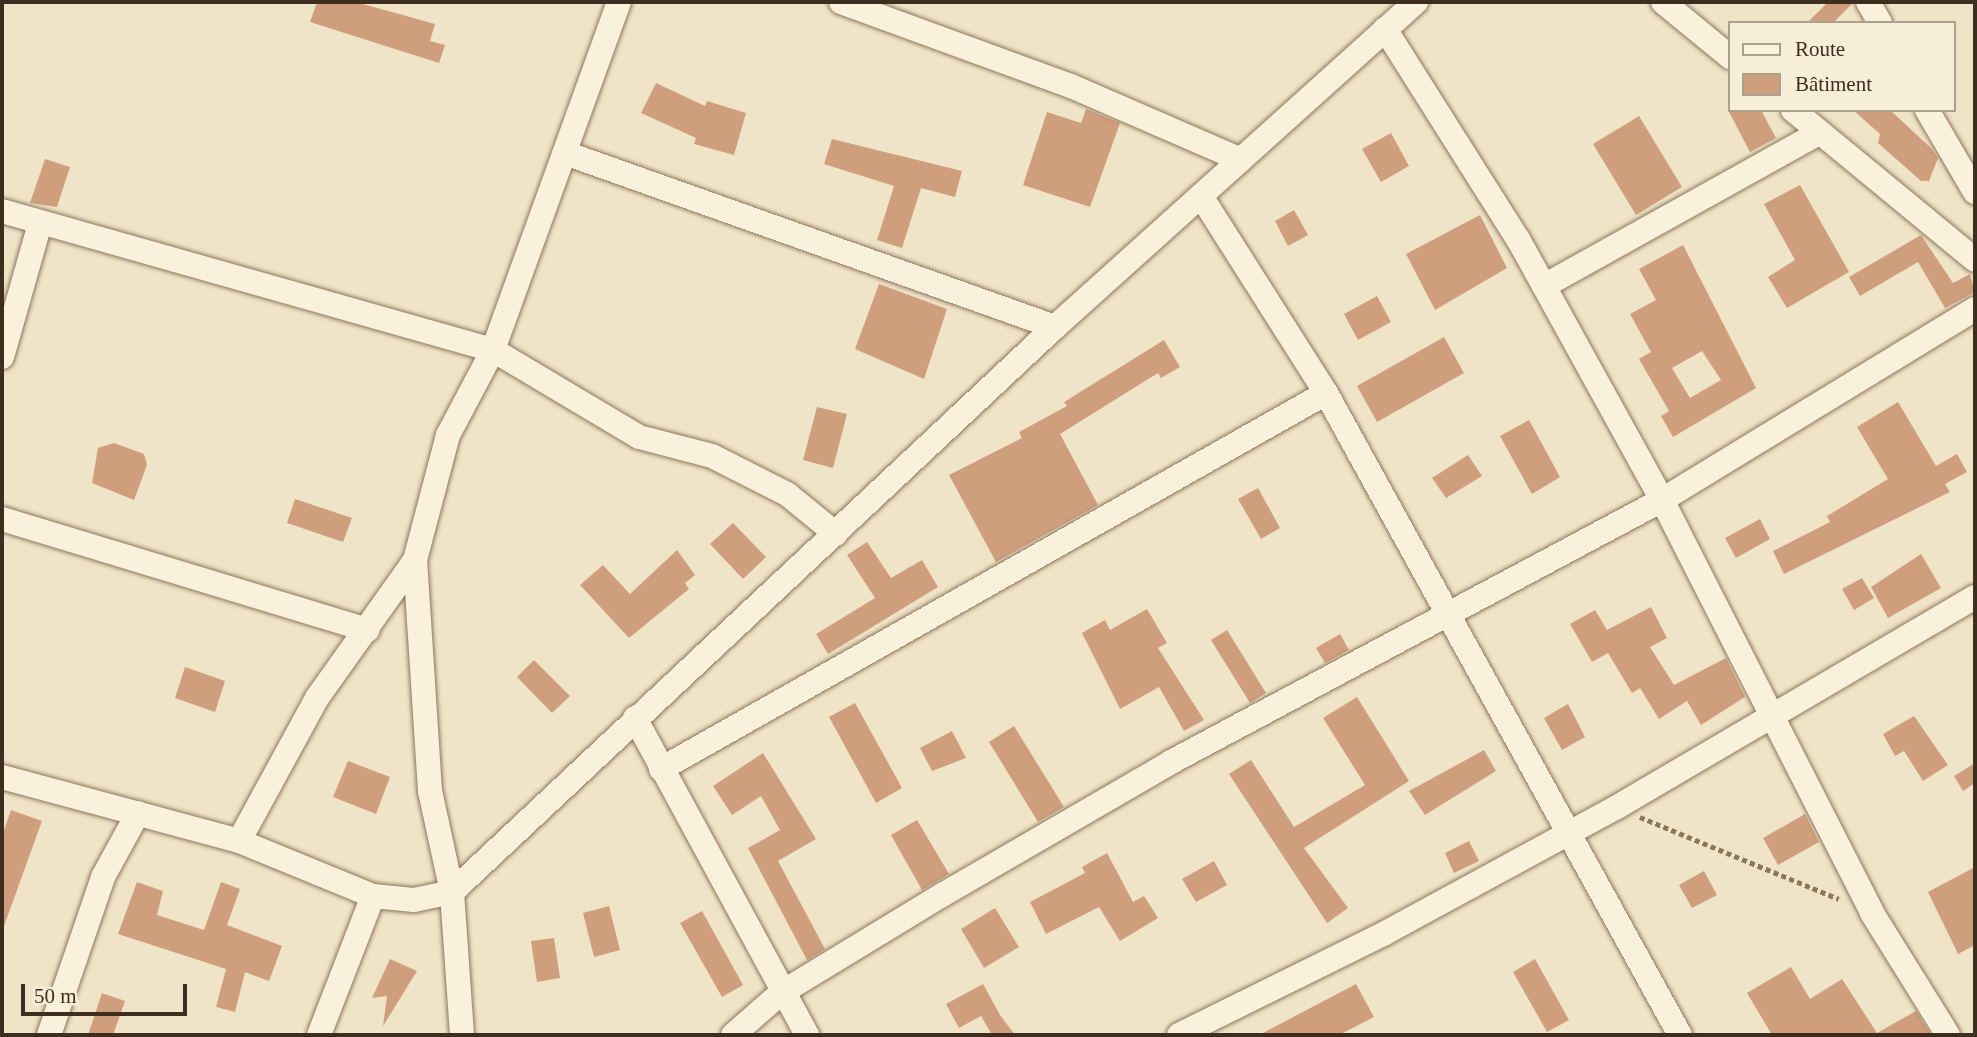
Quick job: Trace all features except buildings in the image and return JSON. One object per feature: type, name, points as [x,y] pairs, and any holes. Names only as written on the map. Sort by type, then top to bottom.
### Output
[{"type":"street","points":[[462,1035],[452,892],[430,791],[415,560],[448,435],[493,351],[568,154],[619,2]]},
{"type":"street","points":[[841,2],[1071,86],[1241,160]]},
{"type":"street","points":[[2,777],[239,841],[373,896],[414,900],[452,892],[1055,327],[1416,2]]},
{"type":"street","points":[[1663,2],[1728,55]]},
{"type":"street","points":[[1868,2],[1879,21]]},
{"type":"street","points":[[1385,29],[1544,286],[1662,500],[1773,712],[1872,912],[1948,1035]]},
{"type":"street","points":[[1795,112],[1975,260]]},
{"type":"street","points":[[1928,112],[1975,192]]},
{"type":"street","points":[[1544,286],[1819,133]]},
{"type":"street","points":[[568,154],[1055,327]]},
{"type":"street","points":[[1201,196],[1326,393],[1681,1035]]},
{"type":"street","points":[[2,211],[493,351],[639,437],[712,456],[788,495],[836,534]]},
{"type":"street","points":[[2,357],[40,224]]},
{"type":"street","points":[[733,1035],[781,993],[1171,762],[1662,500],[1975,309]]},
{"type":"street","points":[[662,769],[1326,393]]},
{"type":"street","points":[[2,519],[367,630]]},
{"type":"street","points":[[239,841],[317,698],[415,560]]},
{"type":"street","points":[[1179,1035],[1385,933],[1570,830],[1617,807],[1773,712],[1975,597]]},
{"type":"street","points":[[635,718],[781,993],[807,1035]]},
{"type":"street","points":[[49,1035],[103,877],[138,813]]},
{"type":"street","points":[[319,1035],[373,896]]},
{"type":"path","points":[[1617,807],[1872,912]]}]
